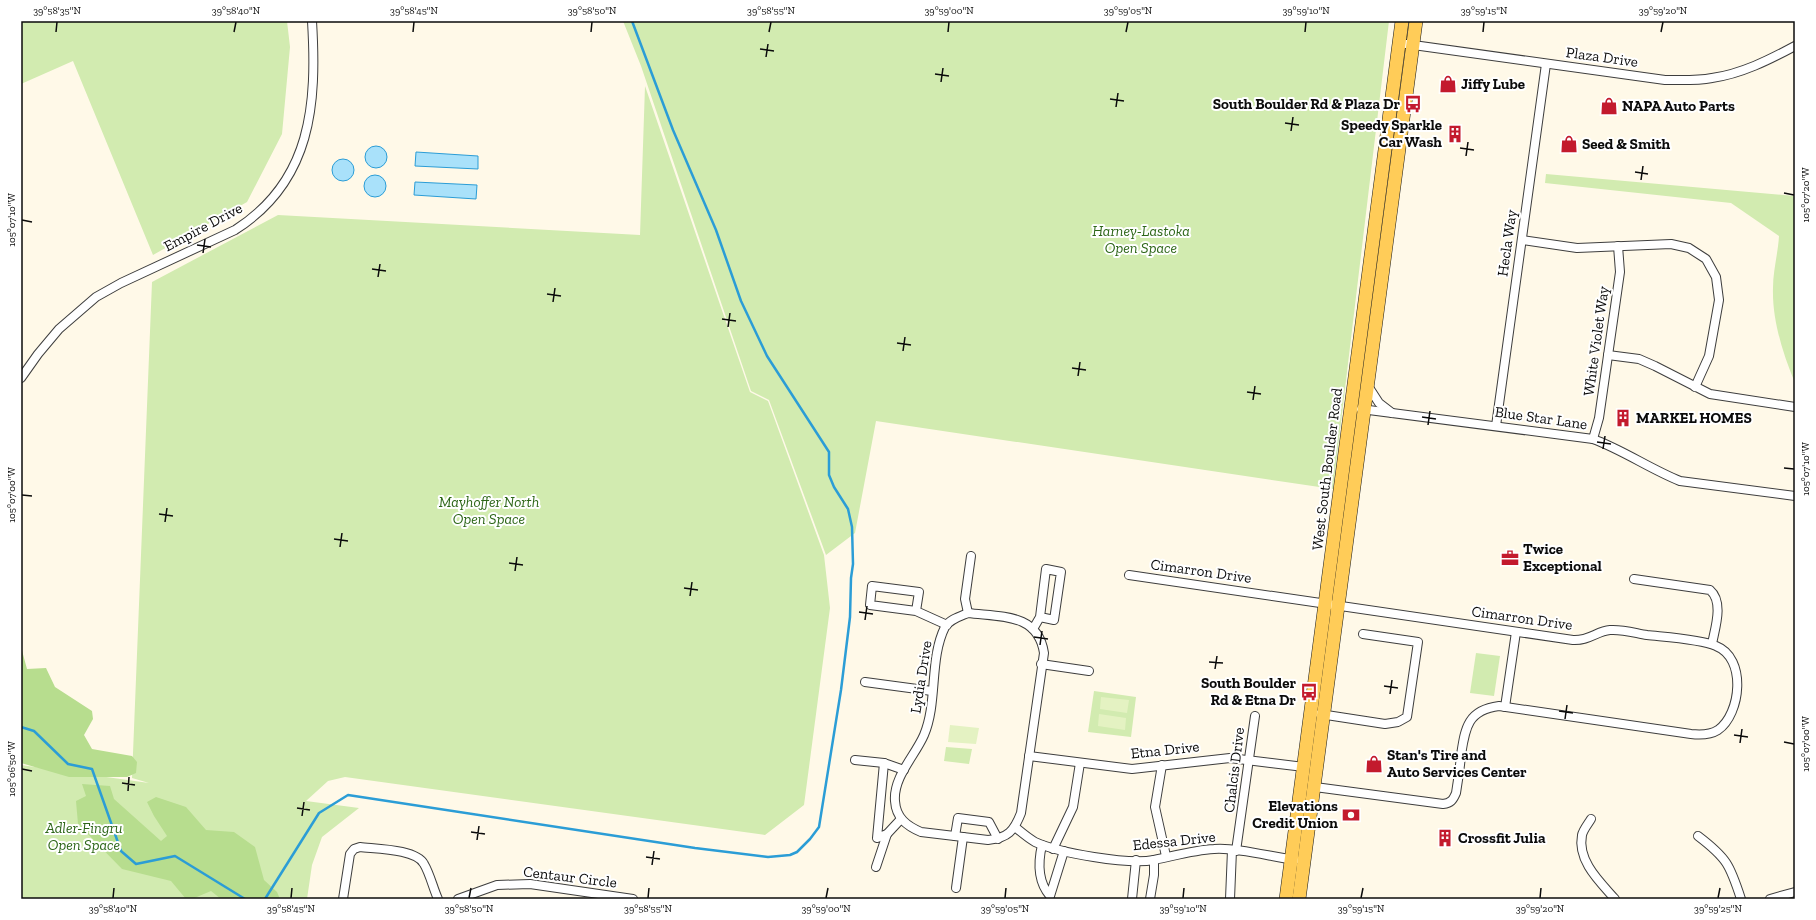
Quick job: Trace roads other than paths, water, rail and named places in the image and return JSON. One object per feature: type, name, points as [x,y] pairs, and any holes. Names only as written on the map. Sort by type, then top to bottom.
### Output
[{"type":"main road","name":"West South Boulder Road","points":[[1286,899],[1402,21]]},
{"type":"main road","name":"West South Boulder Road","points":[[1299,899],[1340,606],[1364,410],[1416,21]]},
{"type":"street","name":"Empire Drive","points":[[21,378],[38,354],[60,329],[96,297],[122,283],[235,230],[251,220],[265,207],[286,181],[297,161],[305,139],[311,114],[314,80],[312,21]]},
{"type":"street","name":"Plaza Drive","points":[[1400,43],[1665,80],[1712,78],[1742,71],[1770,60],[1795,46]]},
{"type":"street","name":"Hecla Way","points":[[1496,426],[1546,64]]},
{"type":"street","points":[[1522,240],[1577,248],[1671,244],[1688,248],[1706,259],[1716,277],[1719,300],[1710,356],[1695,387]]},
{"type":"street","name":"White Violet Way","points":[[1593,439],[1599,418],[1620,272],[1618,246]]},
{"type":"street","points":[[1608,355],[1639,359],[1656,366],[1710,394],[1795,407]]},
{"type":"street","points":[[1368,385],[1379,403],[1392,413]]},
{"type":"street","name":"Blue Star Lane","points":[[1351,408],[1593,439],[1680,481],[1795,496]]},
{"type":"street","points":[[876,867],[887,834],[900,819],[911,828],[921,832],[988,840],[998,839],[1008,835],[1015,827],[1021,813],[1041,664],[1044,653],[1042,643],[1033,629],[1017,619],[968,613],[965,599],[971,556]]},
{"type":"street","points":[[1033,629],[1040,617],[1046,569],[1061,572],[1054,620],[1040,617]]},
{"type":"street","name":"Cimarron Drive","points":[[1128,575],[1573,640],[1583,640],[1611,630],[1712,644],[1730,656],[1735,665],[1737,682],[1729,718],[1717,730],[1709,734],[1691,734],[1505,707],[1492,707],[1481,711],[1472,718],[1465,730],[1456,793],[1449,803],[1443,804],[1315,787]]},
{"type":"street","points":[[1634,579],[1710,590],[1717,599],[1718,605],[1712,644]]},
{"type":"street","points":[[916,611],[919,592],[872,586],[870,605],[916,611],[947,625]]},
{"type":"street","name":"Lydia Drive","points":[[900,819],[895,801],[896,788],[924,734],[929,718],[940,640],[947,625],[956,618],[968,613]]},
{"type":"street","points":[[1505,707],[1516,632]]},
{"type":"street","points":[[1311,713],[1385,724],[1398,722],[1407,717],[1418,642],[1363,634]]},
{"type":"street","points":[[1041,664],[1089,671]]},
{"type":"street","points":[[864,682],[932,691]]},
{"type":"street","name":"Chalcis Drive","points":[[1230,899],[1234,850],[1250,759],[1255,716]]},
{"type":"street","name":"Etna Drive","points":[[1029,756],[1132,769],[1230,758],[1250,759],[1304,767]]},
{"type":"street","points":[[855,760],[884,763],[904,770]]},
{"type":"street","points":[[884,763],[877,838],[887,834]]},
{"type":"street","points":[[1064,851],[1050,896],[1044,889],[1038,862],[1073,807],[1080,763]]},
{"type":"street","points":[[1162,765],[1155,807],[1166,856]]},
{"type":"street","points":[[956,888],[959,837],[958,818],[989,822],[998,839]]},
{"type":"street","points":[[1591,819],[1582,834],[1581,846],[1585,859],[1593,874],[1616,899]]},
{"type":"street","points":[[1015,827],[1033,841],[1048,847]]},
{"type":"street","points":[[1698,836],[1726,860],[1733,873],[1741,899]]},
{"type":"street","points":[[343,899],[350,854],[354,849],[360,846],[407,853],[419,858],[424,864],[438,899]]},
{"type":"street","name":"Edessa Drive","points":[[1048,847],[1093,856],[1136,860],[1154,860],[1166,856],[1215,849],[1234,850],[1304,861]]},
{"type":"street","points":[[1132,899],[1136,860]]},
{"type":"street","points":[[1150,899],[1154,875],[1154,860]]},
{"type":"street","name":"Centaur Circle","points":[[458,899],[497,885],[530,884],[634,899]]},
{"type":"street","points":[[1770,899],[1795,892]]},
{"type":"water","points":[[376,146],[384,149],[387,157],[384,165],[376,168],[368,165],[365,157],[368,149]]},
{"type":"water","points":[[416,152],[478,156],[478,169],[415,166]]},
{"type":"water","points":[[343,159],[351,162],[354,170],[351,178],[343,181],[335,178],[332,170],[335,162]]},
{"type":"water","points":[[375,175],[383,178],[386,186],[383,194],[375,197],[367,194],[364,186],[367,178]]},
{"type":"water","points":[[415,182],[477,185],[476,199],[414,195]]},
{"type":"waterway","points":[[265,899],[319,813],[348,795],[695,848],[768,857],[790,855],[797,852],[819,827],[841,690],[850,617],[851,578],[853,564],[852,527],[848,509],[834,487],[829,475],[829,452],[767,356],[741,301],[716,230],[673,130],[632,21]]},
{"type":"waterway","points":[[21,727],[34,731],[68,764],[92,769],[121,851],[136,864],[175,856],[245,899]]},
{"type":"place","name":"Jiffy Lube","points":[[1448,84]]},
{"type":"place","name":"South Boulder Rd & Plaza Dr","points":[[1413,104]]},
{"type":"place","name":"NAPA Auto Parts","points":[[1609,106]]},
{"type":"place","name":"Speedy Sparkle Car Wash","points":[[1455,134]]},
{"type":"place","name":"Seed & Smith","points":[[1569,144]]},
{"type":"place","name":"MARKEL HOMES","points":[[1623,418]]},
{"type":"place","name":"Twice Exceptional","points":[[1510,558]]},
{"type":"place","name":"South Boulder Rd & Etna Dr","points":[[1309,692]]},
{"type":"place","name":"Stan's Tire and Auto Services Center","points":[[1374,764]]},
{"type":"place","name":"Elevations Credit Union","points":[[1351,815]]},
{"type":"place","name":"Crossfit Julia","points":[[1445,838]]},
{"type":"park label","name":"Harney-Lastoka Open Space","points":[[1141,240]]},
{"type":"park label","name":"Mayhoffer North Open Space","points":[[489,510]]},
{"type":"park label","name":"Adler-Fingru Open Space","points":[[84,836]]}]
